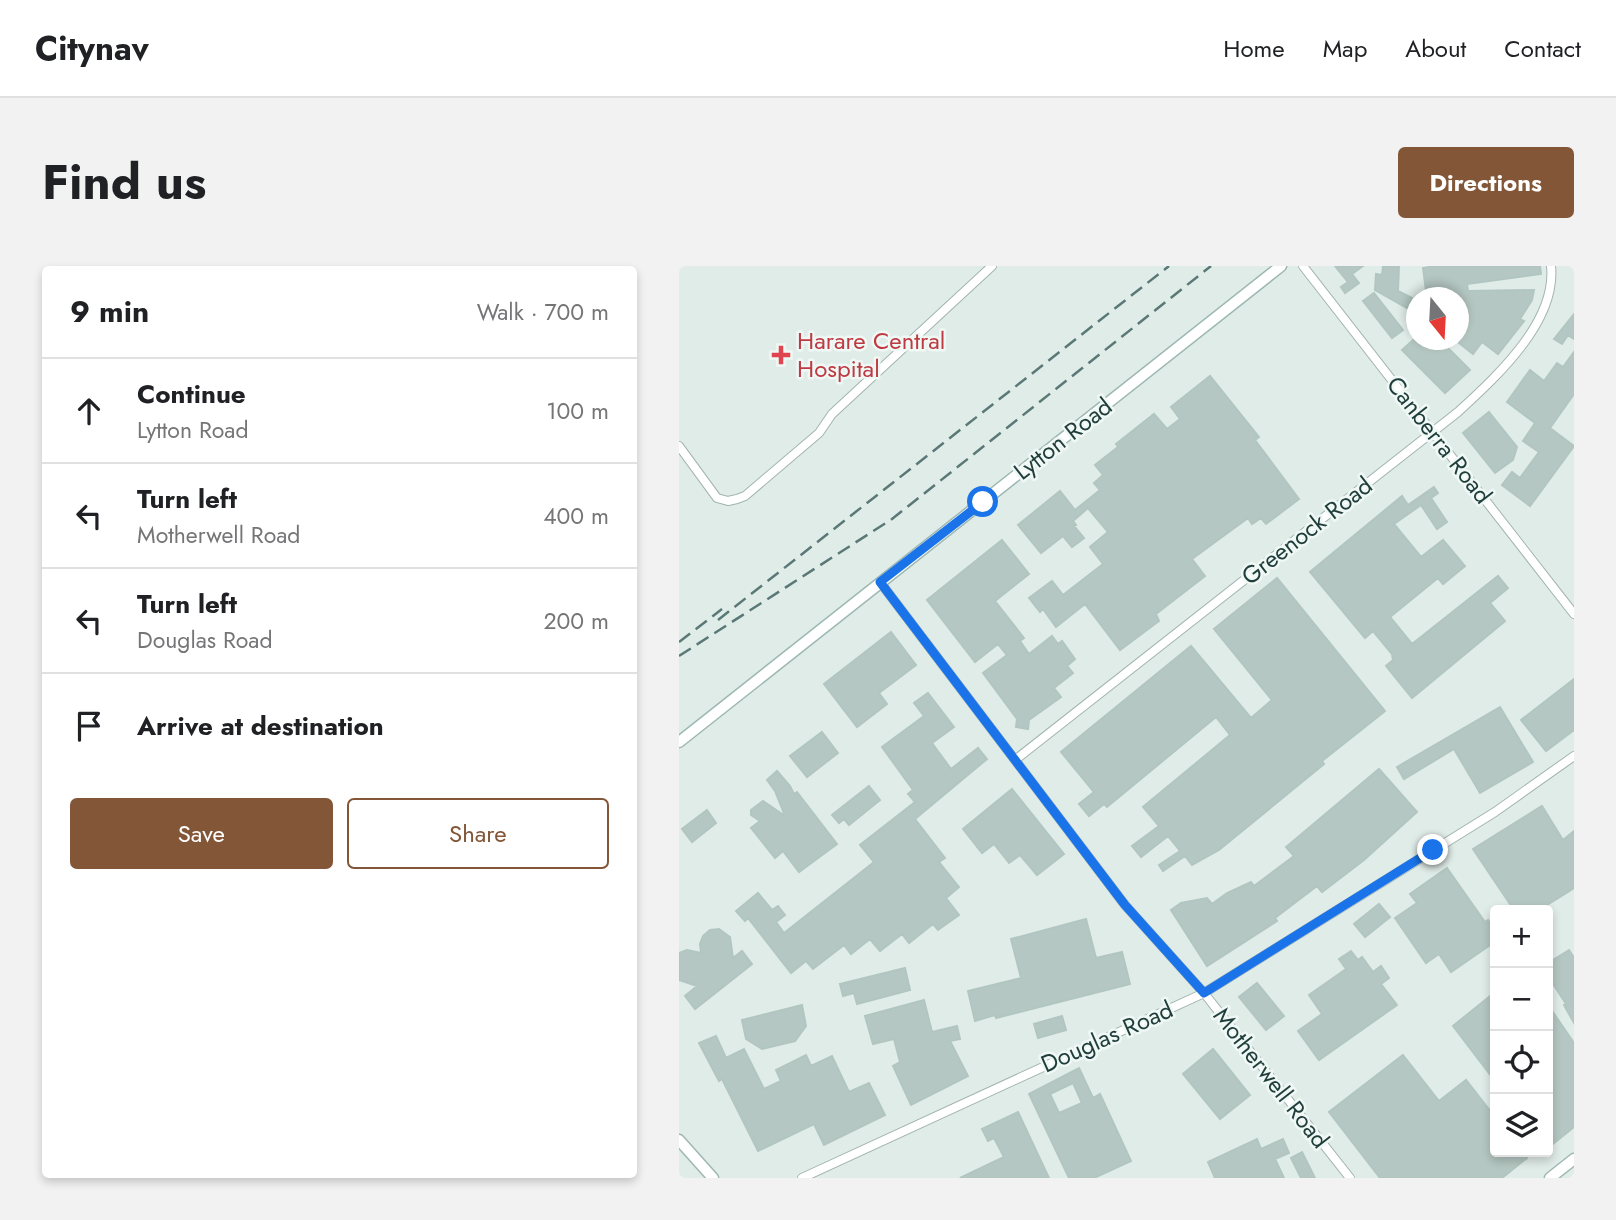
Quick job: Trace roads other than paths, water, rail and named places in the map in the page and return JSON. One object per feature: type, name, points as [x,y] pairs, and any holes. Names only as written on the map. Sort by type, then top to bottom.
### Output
[{"type":"main road","name":"Lytton Road","points":[[679,741],[1281,266]]},
{"type":"main road","points":[[679,1140],[713,1178]]},
{"type":"main road","points":[[1550,1178],[1574,1159]]},
{"type":"street","points":[[679,446],[717,498],[728,501],[745,496],[819,433],[832,414],[992,266]]},
{"type":"street","name":"Canberra Road","points":[[1303,266],[1574,614]]},
{"type":"street","name":"Greenock Road","points":[[1015,760],[1434,431],[1486,386],[1530,333],[1549,297],[1551,266]]},
{"type":"street","name":"Motherwell Road","points":[[880,582],[1125,905],[1204,993],[1350,1178]]},
{"type":"street","name":"Douglas Road","points":[[802,1178],[1204,993],[1495,812],[1574,756]]},
{"type":"railway","points":[[718,620],[1169,266]]},
{"type":"railway","points":[[679,656],[892,519],[1211,266]]},
{"type":"railway","points":[[679,642],[722,609]]},
{"type":"place","name":"Harare Central Hospital","points":[[781,355]]}]
